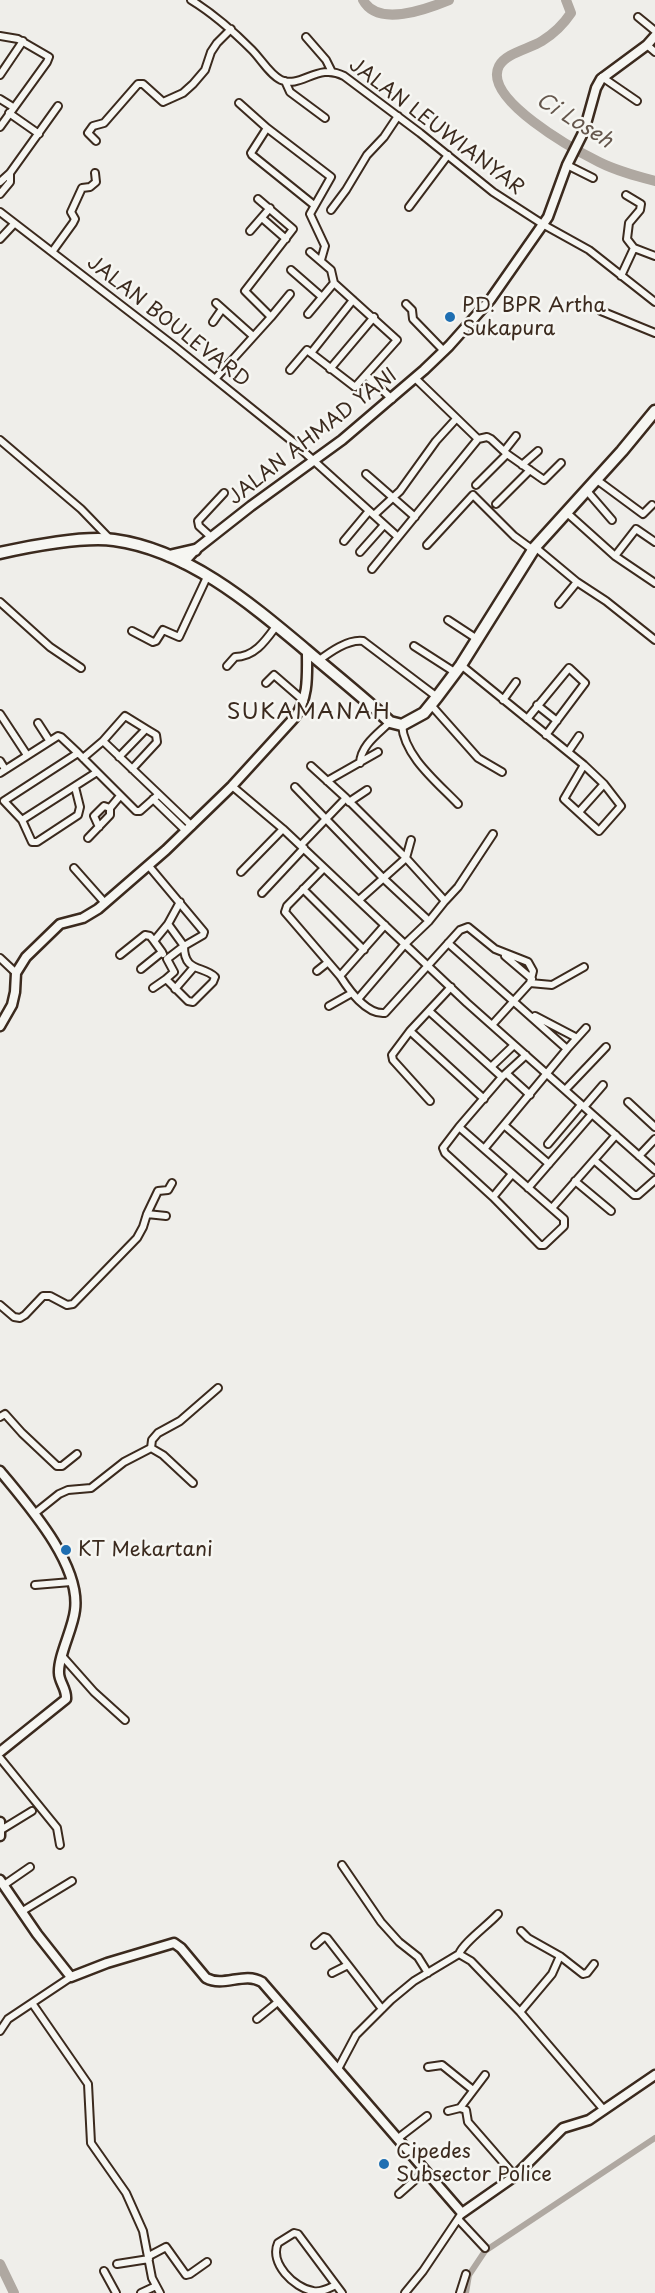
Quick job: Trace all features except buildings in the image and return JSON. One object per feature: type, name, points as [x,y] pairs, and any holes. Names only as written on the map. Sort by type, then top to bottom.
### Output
[{"type":"highway","points":[[0,553],[46,545],[110,540],[130,543],[169,556],[206,576],[277,625],[390,722],[402,725],[415,719],[434,701],[458,669],[534,549],[597,480],[655,411]]},
{"type":"highway","points":[[169,556],[197,551],[198,562],[206,576]]},
{"type":"street","points":[[191,0],[231,29],[276,76],[285,81],[290,92],[326,118]]},
{"type":"street","points":[[638,17],[655,31]]},
{"type":"street","points":[[96,141],[88,134],[93,126],[104,123],[139,83],[163,102],[183,93],[205,70],[211,52],[231,29]]},
{"type":"street","points":[[0,36],[23,41],[47,55],[47,62],[0,127]]},
{"type":"street","points":[[637,101],[602,77],[647,45],[655,36]]},
{"type":"street","points":[[306,37],[326,60],[331,70]]},
{"type":"street","points":[[0,75],[23,41]]},
{"type":"street","points":[[647,45],[655,52]]},
{"type":"street","name":"JALAN LEUWIANYAR","points":[[285,81],[292,82],[331,70],[344,76],[493,192],[544,225],[578,242],[655,302]]},
{"type":"street","name":"JALAN AHMAD YANI","points":[[186,565],[208,539],[342,440],[392,399],[444,351],[490,300],[550,214],[569,161],[586,126],[596,88],[602,77]]},
{"type":"street","points":[[0,99],[39,134]]},
{"type":"street","points":[[239,103],[267,128],[331,177],[310,215],[325,246],[321,260]]},
{"type":"street","points":[[0,182],[10,173],[58,106]]},
{"type":"street","points":[[331,210],[367,155],[384,137],[398,116]]},
{"type":"street","points":[[267,128],[251,154],[314,205]]},
{"type":"street","points":[[408,207],[448,155]]},
{"type":"street","points":[[569,161],[593,178]]},
{"type":"street","points":[[0,194],[10,182],[10,173]]},
{"type":"street","points":[[52,252],[75,219],[71,212],[82,188],[90,187],[96,182],[95,173]]},
{"type":"street","points":[[626,195],[641,204],[640,210],[629,223],[627,239],[634,248],[655,256]]},
{"type":"street","points":[[258,199],[293,228],[245,291],[271,317]]},
{"type":"street","points":[[250,231],[270,208]]},
{"type":"street","name":"JALAN BOULEVARD","points":[[0,212],[215,379],[314,460],[398,537]]},
{"type":"street","points":[[262,218],[286,239]]},
{"type":"street","points":[[0,239],[14,224]]},
{"type":"street","points":[[621,276],[634,248]]},
{"type":"street","points":[[290,370],[306,351],[354,387],[367,376],[397,340],[334,283],[331,270],[310,252]]},
{"type":"street","points":[[291,270],[322,297]]},
{"type":"street","points":[[308,314],[334,283]]},
{"type":"street","points":[[215,379],[290,294]]},
{"type":"street","points":[[311,353],[353,300]]},
{"type":"street","points":[[216,303],[253,336]]},
{"type":"street","points":[[406,304],[412,310],[413,319],[444,351]]},
{"type":"street","points":[[213,322],[222,309]]},
{"type":"street","points":[[601,311],[655,333]]},
{"type":"street","points":[[330,369],[374,317]]},
{"type":"street","points":[[367,376],[392,399]]},
{"type":"street","points":[[415,378],[478,439]]},
{"type":"street","points":[[344,541],[371,513],[394,497],[411,478],[436,441],[456,419]]},
{"type":"street","points":[[476,485],[506,452],[516,436]]},
{"type":"street","points":[[372,569],[478,439],[489,438],[522,465],[545,480],[561,463]]},
{"type":"street","points":[[0,440],[81,509],[110,540]]},
{"type":"street","points":[[522,465],[538,451]]},
{"type":"street","points":[[496,504],[530,470]]},
{"type":"street","points":[[366,474],[415,517]]},
{"type":"street","points":[[597,480],[643,514],[652,505]]},
{"type":"street","points":[[587,491],[612,520]]},
{"type":"street","points":[[208,539],[198,522],[224,493]]},
{"type":"street","points":[[427,545],[473,495],[514,536],[609,603],[655,640]]},
{"type":"street","points":[[566,512],[615,556],[655,583]]},
{"type":"street","points":[[360,552],[384,525]]},
{"type":"street","points":[[615,556],[636,530],[655,542]]},
{"type":"street","points":[[132,632],[153,642],[162,630],[179,637],[206,576]]},
{"type":"street","points":[[559,604],[577,582]]},
{"type":"street","points":[[0,602],[50,647],[81,668]]},
{"type":"street","points":[[448,620],[477,639]]},
{"type":"street","points":[[227,666],[235,657],[245,657],[260,647],[277,625]]},
{"type":"street","points":[[318,660],[335,649],[357,640],[363,641],[434,701],[472,753],[501,772]]},
{"type":"street","points":[[414,646],[458,669],[503,700],[585,765],[621,806],[600,831],[597,831],[564,798],[585,765]]},
{"type":"street","points":[[0,1026],[14,998],[16,973],[26,957],[56,927],[87,916],[149,868],[232,786],[296,717],[305,701],[307,652]]},
{"type":"street","points":[[526,718],[569,668],[585,682],[546,735]]},
{"type":"street","points":[[266,683],[274,675],[305,701]]},
{"type":"street","points":[[503,700],[516,682]]},
{"type":"street","points":[[537,705],[557,721]]},
{"type":"street","points":[[0,714],[27,755]]},
{"type":"street","points":[[75,787],[80,807],[78,815],[37,842],[30,840],[22,820],[2,799],[81,756],[103,741],[126,716],[156,735],[157,742],[132,769]]},
{"type":"street","points":[[360,763],[364,748],[390,722]]},
{"type":"street","points":[[38,723],[50,740]]},
{"type":"street","points":[[402,725],[405,741],[429,774],[458,804]]},
{"type":"street","points":[[119,757],[146,729]]},
{"type":"street","points":[[0,761],[3,771],[50,740],[60,736],[136,812],[155,797]]},
{"type":"street","points":[[567,752],[579,736]]},
{"type":"street","points":[[103,741],[132,769],[155,797],[189,828]]},
{"type":"street","points":[[327,781],[378,752]]},
{"type":"street","points":[[311,766],[406,858],[445,902]]},
{"type":"street","points":[[22,820],[97,771]]},
{"type":"street","points":[[579,812],[604,784]]},
{"type":"street","points":[[232,786],[283,829],[492,1025],[655,1170]]},
{"type":"street","points":[[295,788],[383,878],[429,921]]},
{"type":"street","points":[[262,892],[325,819],[347,800],[367,790]]},
{"type":"street","points":[[88,838],[110,815],[110,808],[120,796]]},
{"type":"street","points":[[99,828],[94,816],[104,806],[110,808]]},
{"type":"street","points":[[242,872],[283,829]]},
{"type":"street","points":[[358,999],[458,887],[493,834]]},
{"type":"street","points":[[359,900],[406,858],[411,840]]},
{"type":"street","points":[[74,868],[105,903]]},
{"type":"street","points":[[149,868],[204,932],[203,935],[167,959]]},
{"type":"street","points":[[324,868],[287,906],[285,912],[358,999],[376,1013],[385,1013],[464,927],[472,928],[499,951],[528,962],[533,970],[531,981],[492,1025]]},
{"type":"street","points":[[303,889],[364,950]]},
{"type":"street","points":[[154,941],[168,924],[180,902]]},
{"type":"street","points":[[166,979],[188,1001],[193,1002],[213,982],[214,977],[194,967],[186,957],[184,946],[168,924]]},
{"type":"street","points":[[339,976],[385,925]]},
{"type":"street","points":[[120,955],[145,935],[150,936],[174,970],[153,988]]},
{"type":"street","points":[[448,943],[567,1049]]},
{"type":"street","points":[[141,969],[162,952]]},
{"type":"street","points":[[0,958],[16,973]]},
{"type":"street","points":[[317,971],[327,963]]},
{"type":"street","points":[[175,989],[194,967]]},
{"type":"street","points":[[531,981],[552,985],[584,968]]},
{"type":"street","points":[[430,1101],[392,1058],[393,1053],[410,1031],[451,987]]},
{"type":"street","points":[[329,1006],[352,993]]},
{"type":"street","points":[[429,1011],[491,1067],[530,1095]]},
{"type":"street","points":[[528,1012],[577,1038]]},
{"type":"street","points":[[483,1149],[586,1028]]},
{"type":"street","points":[[410,1031],[484,1099]]},
{"type":"street","points":[[491,1067],[514,1045]]},
{"type":"street","points":[[566,1089],[606,1047]]},
{"type":"street","points":[[459,1126],[564,1219],[565,1224],[547,1244],[542,1245],[443,1150],[459,1126],[526,1055]]},
{"type":"street","points":[[548,1144],[603,1085]]},
{"type":"street","points":[[628,1102],[655,1127]]},
{"type":"street","points":[[528,1188],[592,1114]]},
{"type":"street","points":[[504,1125],[549,1164]]},
{"type":"street","points":[[552,1208],[615,1135]]},
{"type":"street","points":[[639,1156],[655,1138]]},
{"type":"street","points":[[594,1160],[634,1196],[655,1180]]},
{"type":"street","points":[[493,1197],[512,1174]]},
{"type":"street","points":[[575,1181],[611,1211]]},
{"type":"street","points":[[0,1305],[14,1317],[20,1318],[43,1296],[50,1296],[67,1305],[74,1304],[137,1238],[158,1191],[168,1190],[172,1183]]},
{"type":"street","points":[[147,1214],[166,1216]]},
{"type":"street","points":[[34,1514],[59,1494],[68,1490],[91,1488],[124,1462],[151,1448],[158,1433],[180,1421],[218,1388]]},
{"type":"street","points":[[0,1417],[5,1414],[57,1466],[62,1466],[76,1454]]},
{"type":"street","points":[[151,1448],[163,1455],[193,1483]]},
{"type":"street","points":[[0,1471],[58,1548],[71,1582],[76,1609],[59,1673],[66,1694],[64,1701],[0,1752]]},
{"type":"street","points":[[35,1585],[71,1582]]},
{"type":"street","points":[[63,1657],[94,1692],[125,1720]]},
{"type":"street","points":[[0,1758],[57,1828],[60,1845]]},
{"type":"street","points":[[0,1829],[32,1811]]},
{"type":"street","points":[[342,1865],[381,1922],[399,1942],[418,1957],[428,1973]]},
{"type":"street","points":[[30,1868],[2,1882],[21,1912],[71,1977]]},
{"type":"street","points":[[21,1912],[72,1881]]},
{"type":"street","points":[[338,2069],[356,2035],[382,2009],[414,1981],[459,1954],[462,1948],[486,1928],[498,1914]]},
{"type":"street","points":[[521,1930],[532,1941],[560,1956],[583,1974],[587,1973],[594,1964]]},
{"type":"street","points":[[315,1945],[324,1937],[327,1938],[382,2009]]},
{"type":"street","points":[[0,2031],[8,2019],[71,1977],[107,1963],[174,1943],[206,1978],[220,1982],[253,1978],[262,1982],[425,2171],[485,2248]]},
{"type":"street","points":[[459,1954],[471,1961],[520,2012],[604,2110]]},
{"type":"street","points":[[520,2012],[552,1974],[560,1956]]},
{"type":"street","points":[[332,1973],[348,1965]]},
{"type":"street","points":[[257,2019],[279,2001]]},
{"type":"street","points":[[32,2003],[88,2084],[91,2143],[126,2193],[143,2231],[152,2278],[160,2293]]},
{"type":"street","points":[[428,2067],[442,2065],[474,2090]]},
{"type":"street","points":[[460,2108],[485,2075]]},
{"type":"street","points":[[405,2293],[423,2271],[460,2216],[515,2176],[563,2128],[589,2120],[655,2075]]},
{"type":"street","points":[[448,2111],[460,2108],[466,2110],[468,2122],[515,2176]]},
{"type":"street","points":[[397,2139],[427,2116]]},
{"type":"street","points":[[399,2194],[425,2171]]},
{"type":"street","points":[[336,2285],[313,2291],[294,2281],[282,2269],[276,2258],[276,2245],[285,2238],[298,2234],[342,2293]]},
{"type":"street","points":[[117,2264],[149,2257],[166,2247],[186,2275],[207,2262]]},
{"type":"street","points":[[104,2271],[116,2293]]},
{"type":"street","points":[[460,2293],[466,2274]]},
{"type":"street","points":[[142,2293],[156,2286]]},
{"type":"waterway","name":"Ci Loseh","points":[[363,0],[370,8],[391,15],[428,8],[449,0]]},
{"type":"waterway","name":"Ci Loseh","points":[[566,0],[571,13],[565,21],[542,41],[502,62],[497,79],[504,93],[517,108],[552,135],[599,162],[655,181]]},
{"type":"waterway","points":[[466,2293],[469,2275],[485,2251],[655,2138]]},
{"type":"waterway","points":[[0,2264],[14,2293]]},
{"type":"place","name":"PD. BPR Artha Sukapura","points":[[450,317]]},
{"type":"place","name":"KT Mekartani","points":[[66,1550]]},
{"type":"place","name":"Cipedes Subsector Police","points":[[384,2164]]},
{"type":"district","name":"SUKAMANAH","points":[[309,713]]}]
